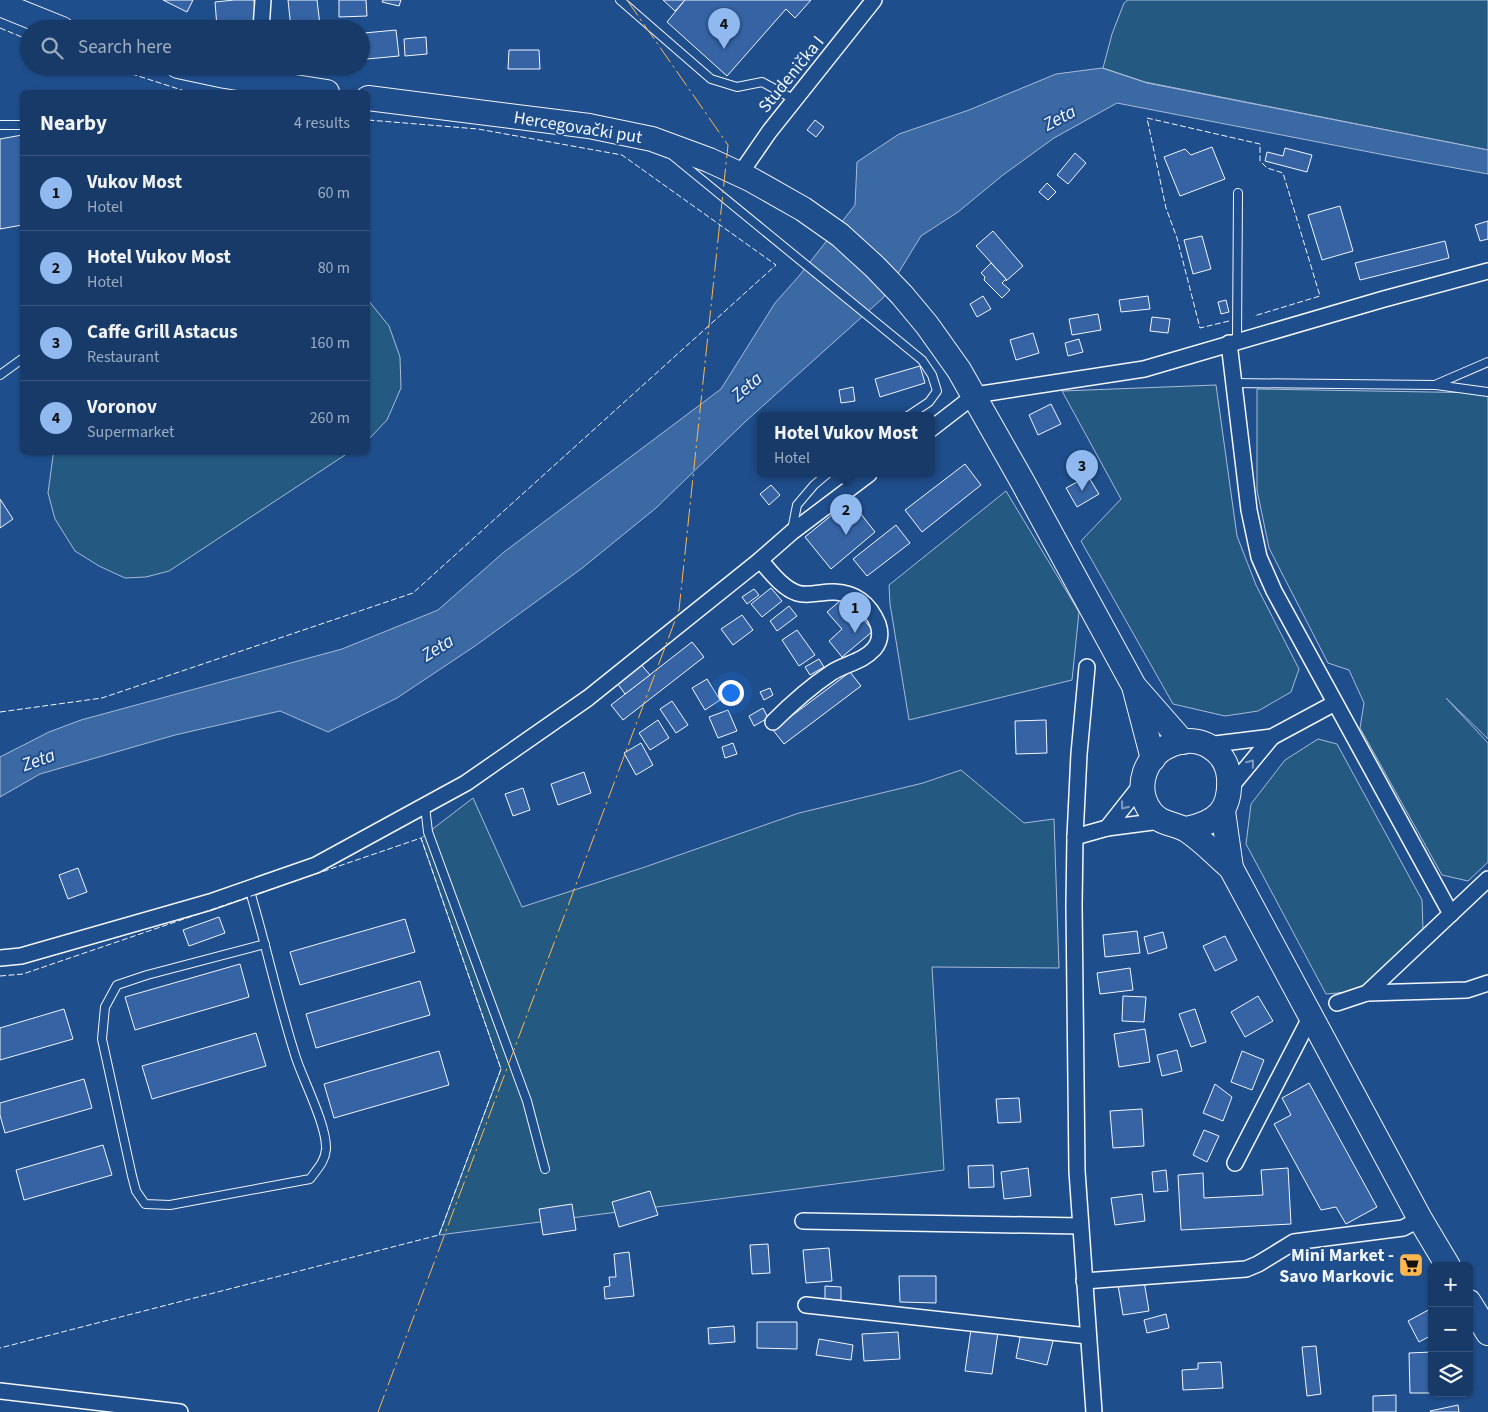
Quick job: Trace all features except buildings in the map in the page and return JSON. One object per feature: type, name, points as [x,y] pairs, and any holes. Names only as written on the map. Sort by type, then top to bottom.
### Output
[{"type":"main road","points":[[0,4],[40,20]]},
{"type":"main road","points":[[234,75],[316,90]]},
{"type":"main road","name":"Hercegovački put","points":[[370,98],[589,126],[652,140],[709,160],[740,174],[809,213],[852,245],[916,311],[942,345],[975,395],[1134,686]]},
{"type":"main road","points":[[1134,686],[1183,742]]},
{"type":"main road","points":[[1134,686],[1153,759]]},
{"type":"main road","points":[[1231,868],[1226,800],[1228,772],[1223,758],[1208,745],[1183,742],[1174,743],[1164,748],[1146,769],[1141,785],[1151,812],[1160,821],[1186,829],[1231,868],[1446,1262]]},
{"type":"main road","points":[[1186,829],[1201,826],[1213,820],[1226,800]]},
{"type":"main road","points":[[1472,1307],[1488,1333]]},
{"type":"street","points":[[262,20],[263,0]]},
{"type":"street","name":"Studenička I","points":[[740,174],[769,132],[874,0]]},
{"type":"street","points":[[935,425],[975,395],[1144,369],[1233,342],[1488,271]]},
{"type":"street","points":[[1233,342],[1233,383],[1249,510],[1259,557],[1274,591],[1451,914]]},
{"type":"street","points":[[0,958],[30,954],[210,902],[316,865],[425,806],[466,783],[588,698],[760,560],[792,532],[865,477]]},
{"type":"street","points":[[760,560],[780,581],[795,592],[805,594],[835,592],[851,595],[861,600],[873,613],[879,628],[880,639],[875,648],[859,661],[833,671],[799,696],[773,722]]},
{"type":"street","points":[[1087,667],[1079,754],[1076,837],[1076,1146],[1094,1412]]},
{"type":"street","points":[[1208,745],[1272,737],[1335,703]]},
{"type":"street","points":[[1226,800],[1272,737]]},
{"type":"street","points":[[1107,828],[1141,785]]},
{"type":"street","points":[[1076,837],[1107,828],[1160,821]]},
{"type":"street","points":[[1367,993],[1488,879]]},
{"type":"street","points":[[1337,1003],[1367,993],[1467,990],[1488,983]]},
{"type":"street","points":[[1235,1163],[1311,1016]]},
{"type":"street","points":[[1084,1281],[1246,1269],[1258,1264],[1294,1242],[1403,1228],[1420,1218]]},
{"type":"street","points":[[803,1221],[1080,1226]]},
{"type":"street","points":[[806,1305],[1088,1336]]},
{"type":"street","points":[[0,1391],[180,1412]]},
{"type":"lane","points":[[620,0],[711,79],[737,87],[762,82],[795,100]]},
{"type":"lane","points":[[0,125],[20,125]]},
{"type":"lane","points":[[652,140],[922,360],[932,375],[937,391],[929,402],[914,412]]},
{"type":"lane","points":[[1233,342],[1238,193]]},
{"type":"lane","points":[[0,375],[20,361]]},
{"type":"lane","points":[[1436,385],[1488,362]]},
{"type":"lane","points":[[1233,383],[1436,385],[1488,392]]},
{"type":"lane","points":[[792,532],[797,505],[823,477]]},
{"type":"lane","points":[[425,806],[428,832],[527,1101],[545,1169]]},
{"type":"lane","points":[[249,888],[265,944],[296,1058],[322,1127],[326,1148],[323,1163],[310,1178],[170,1205],[146,1204],[136,1191],[102,1039],[105,1007],[117,985],[147,975],[265,944]]},
{"type":"shaded area","points":[[1128,0],[1488,0],[1488,150],[1145,82],[1103,68],[1112,34],[1124,3]]},
{"type":"shaded area","points":[[370,302],[389,326],[400,357],[401,388],[387,420],[370,438]]},
{"type":"shaded area","points":[[1216,385],[1237,536],[1256,585],[1299,669],[1291,692],[1258,711],[1225,716],[1173,704],[1081,541],[1121,499],[1062,391]]},
{"type":"shaded area","points":[[1257,389],[1488,393],[1488,739],[1446,698],[1488,743],[1488,862],[1468,881],[1442,875],[1360,728],[1364,703],[1349,670],[1328,663],[1269,548],[1257,490]]},
{"type":"shaded area","points":[[345,455],[169,571],[146,577],[125,578],[99,566],[75,551],[55,519],[48,493],[53,456]]},
{"type":"shaded area","points":[[1006,491],[1079,612],[1072,680],[909,720],[890,604],[889,585]]},
{"type":"shaded area","points":[[1318,739],[1337,744],[1422,900],[1423,929],[1361,991],[1326,994],[1246,844],[1251,804],[1285,760]]},
{"type":"shaded area","points":[[961,770],[1024,823],[1054,819],[1059,968],[932,967],[944,1170],[439,1235],[501,1069],[421,838],[473,798],[522,907],[645,867],[799,813],[923,783]]},
{"type":"water","name":"Zeta","points":[[1102,68],[1147,83],[1488,150],[1488,174],[1117,103],[1054,138],[1003,175],[958,212],[921,236],[883,298],[746,421],[656,508],[581,569],[475,646],[397,698],[328,732],[280,711],[175,735],[40,774],[0,797],[0,757],[49,732],[81,720],[342,649],[438,610],[504,552],[721,389],[775,303],[799,276],[855,205],[857,162],[899,134],[969,110],[1056,74]]},
{"type":"fence","points":[[0,28],[20,36]]},
{"type":"fence","points":[[135,75],[182,90]]},
{"type":"fence","points":[[1229,321],[1200,328],[1177,238],[1166,208],[1147,118],[1260,144],[1260,161],[1267,168],[1283,173],[1320,296],[1254,316]]},
{"type":"fence","points":[[0,712],[102,698],[413,593],[776,265],[622,155],[478,129],[370,120]]},
{"type":"fence","points":[[0,976],[23,974],[421,838],[501,1069],[439,1235],[0,1348]]},
{"type":"power","points":[[378,1412],[679,610],[728,145],[627,0]]},
{"type":"place","name":"Voronov","points":[[724,49]]},
{"type":"place","name":"Caffe Grill Astacus","points":[[1082,491]]},
{"type":"place","name":"Hotel Vukov Most","points":[[846,535]]},
{"type":"place","name":"Vukov Most","points":[[855,633]]},
{"type":"place","name":"Mini Market - Savo Markovic","points":[[1411,1265]]}]
